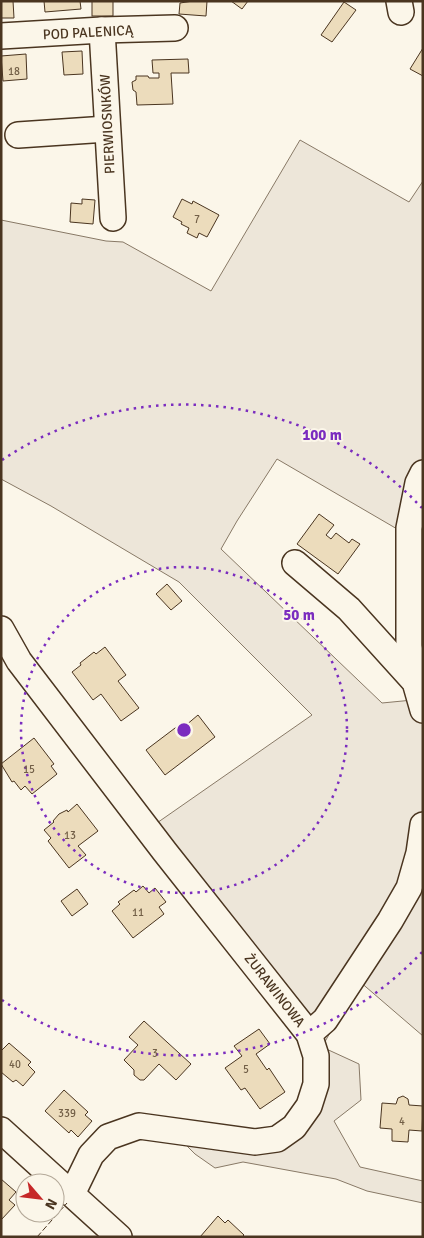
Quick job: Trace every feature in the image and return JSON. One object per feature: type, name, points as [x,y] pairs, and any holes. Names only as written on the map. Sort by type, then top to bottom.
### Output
[{"type":"street","name":"POD PALENICĄ","points":[[1,36],[175,28]]},
{"type":"street","name":"PIERWIOSNKÓW","points":[[102,30],[113,218]]},
{"type":"street","points":[[18,135],[107,129]]},
{"type":"street","points":[[423,473],[418,483],[409,528],[409,646],[423,710]]},
{"type":"street","points":[[295,563],[349,609],[416,682]]},
{"type":"street","name":"ŻURAWINOWA","points":[[1,629],[10,658],[309,1034],[316,1056],[316,1084],[309,1106],[294,1127],[278,1139],[255,1142],[139,1126],[108,1138],[91,1155],[72,1194]]},
{"type":"street","points":[[309,1034],[325,1020],[390,921],[409,888],[419,853],[423,825]]},
{"type":"street","points":[[1,1130],[119,1237]]},
{"type":"shaded area","points":[[300,140],[409,202],[423,181],[423,567],[416,540],[277,459],[221,549],[382,703],[423,699],[423,1036],[359,981],[322,1047],[359,1064],[361,1100],[334,1121],[360,1167],[423,1181],[423,1203],[367,1191],[336,1179],[243,1162],[215,1168],[195,1154],[177,1136],[276,1147],[324,1059],[154,825],[312,715],[179,582],[51,506],[1,479],[1,220],[106,241],[123,242],[211,291]]},
{"type":"building","points":[[1,1],[13,1],[14,18],[1,18]]},
{"type":"building","points":[[44,1],[80,1],[81,9],[45,12]]},
{"type":"building","points":[[92,1],[113,1],[113,16],[92,16]]},
{"type":"building","points":[[207,1],[206,16],[179,14],[180,3]]},
{"type":"building","points":[[231,1],[248,1],[242,9]]},
{"type":"building","points":[[344,2],[356,10],[332,42],[321,35]]},
{"type":"building","points":[[423,48],[423,76],[410,69]]},
{"type":"building","points":[[82,51],[83,74],[64,75],[62,52]]},
{"type":"building","points":[[26,54],[27,79],[3,81],[1,56]]},
{"type":"building","points":[[188,59],[189,73],[171,73],[173,104],[137,105],[136,92],[133,90],[132,82],[136,80],[136,76],[159,78],[159,73],[153,73],[152,60]]},
{"type":"building","points":[[82,199],[95,200],[93,224],[70,222],[71,203],[82,204]]},
{"type":"building","points":[[182,199],[192,204],[193,201],[219,215],[207,237],[199,233],[197,238],[187,233],[189,228],[173,217]]},
{"type":"building","points":[[319,514],[334,525],[326,535],[331,539],[336,533],[349,543],[352,539],[360,544],[338,574],[297,544]]},
{"type":"building","points":[[167,584],[182,601],[171,610],[156,594]]},
{"type":"building","points":[[105,647],[126,675],[118,681],[139,708],[121,721],[101,694],[93,700],[72,672],[94,652],[96,654]]},
{"type":"building","points":[[198,715],[215,737],[165,775],[146,750],[183,722],[185,726]]},
{"type":"building","points":[[34,738],[54,764],[51,766],[57,774],[32,794],[25,786],[21,790],[14,781],[12,782],[1,764]]},
{"type":"building","points":[[77,804],[98,831],[78,846],[86,855],[69,868],[48,841],[51,838],[44,830],[54,822],[59,814],[67,810],[68,812]]},
{"type":"building","points":[[143,886],[149,893],[155,888],[166,902],[159,907],[164,914],[133,938],[112,911],[120,904],[118,902]]},
{"type":"building","points":[[77,889],[88,904],[72,916],[61,901]]},
{"type":"building","points":[[144,1021],[191,1064],[176,1080],[159,1064],[144,1080],[140,1080],[134,1075],[134,1070],[124,1060],[138,1045],[129,1037]]},
{"type":"building","points":[[259,1029],[270,1044],[256,1054],[267,1070],[269,1068],[285,1092],[260,1109],[245,1088],[241,1090],[225,1068],[242,1056],[234,1046]]},
{"type":"building","points":[[9,1043],[31,1062],[28,1065],[35,1072],[23,1086],[16,1080],[13,1082],[1,1072],[1,1051]]},
{"type":"building","points":[[64,1090],[88,1112],[85,1115],[92,1121],[78,1137],[71,1130],[69,1133],[45,1111]]},
{"type":"building","points":[[403,1096],[408,1099],[409,1105],[423,1106],[422,1131],[409,1130],[408,1142],[392,1141],[392,1129],[380,1128],[382,1103],[396,1104],[398,1098]]},
{"type":"building","points":[[1,1179],[15,1191],[9,1200],[15,1205],[1,1220]]},
{"type":"building","points":[[218,1216],[225,1223],[228,1220],[244,1235],[242,1237],[200,1237]]},
{"type":"fence","points":[[37,1237],[67,1203]]}]
